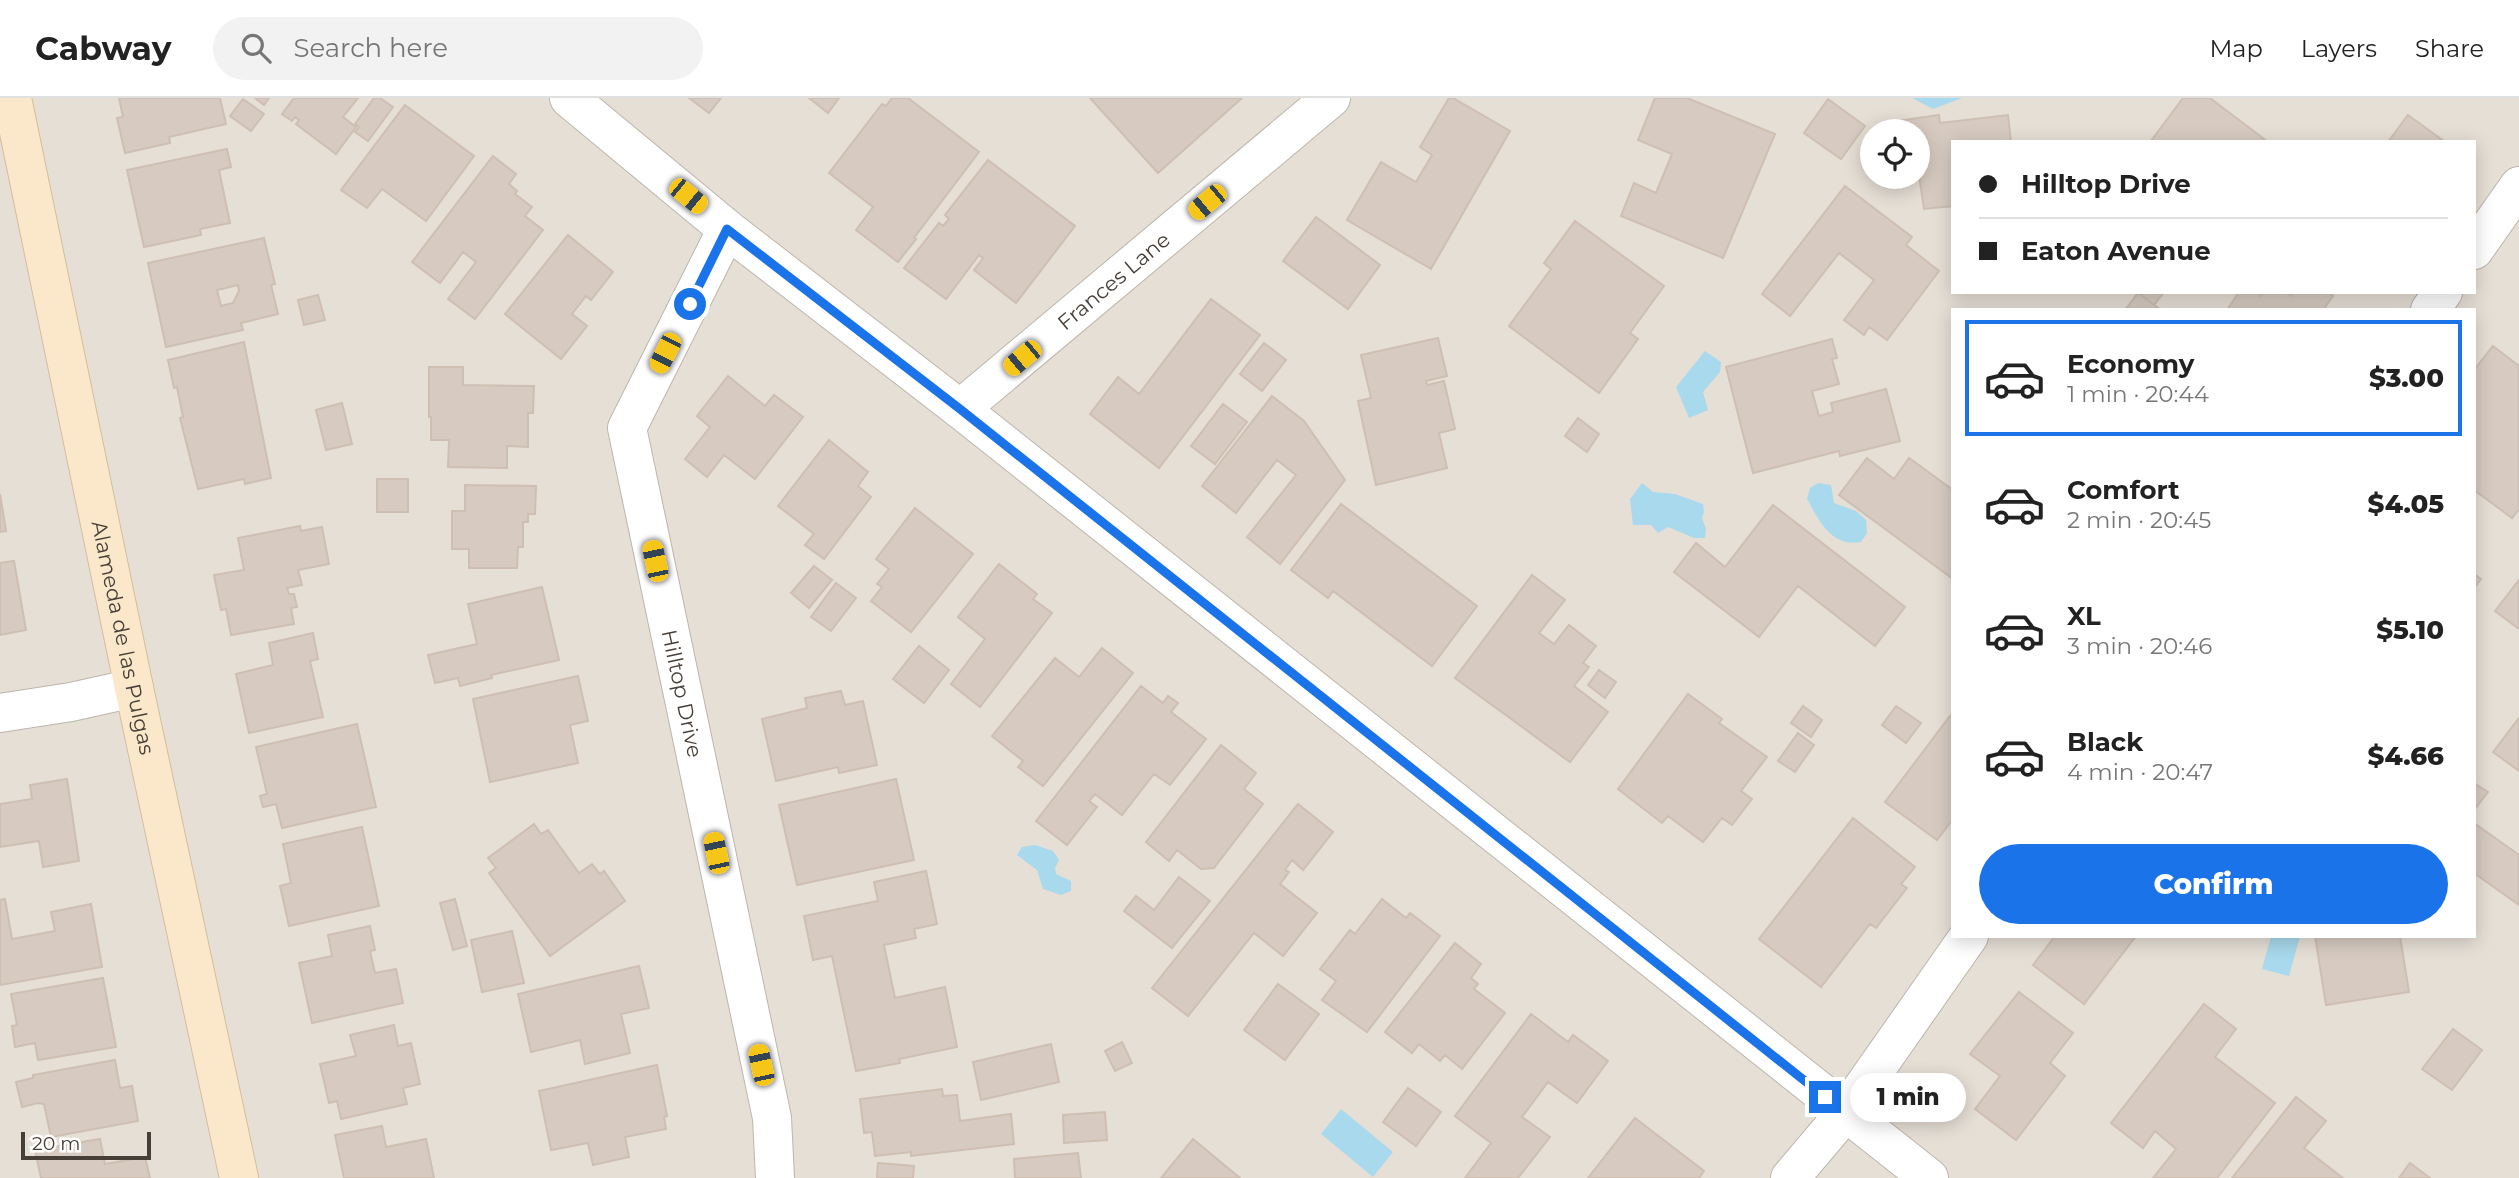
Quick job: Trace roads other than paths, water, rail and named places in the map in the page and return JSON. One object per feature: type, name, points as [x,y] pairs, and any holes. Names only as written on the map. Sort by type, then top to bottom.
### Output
[{"type":"main road","name":"Alameda de las Pulgas","points":[[12,98],[239,1178]]},
{"type":"street","points":[[569,98],[727,229],[960,409],[1929,1178]]},
{"type":"street","name":"Frances Lane","points":[[960,409],[1331,98]]},
{"type":"street","points":[[2476,247],[2519,186]]},
{"type":"street","name":"Hilltop Drive","points":[[727,229],[627,428],[772,1118],[775,1178]]},
{"type":"street","points":[[0,713],[71,702],[134,688]]},
{"type":"street","points":[[1790,1178],[1845,1113],[1968,938]]},
{"type":"water","points":[[1912,98],[1962,98],[1933,109]]},
{"type":"water","points":[[1705,351],[1721,362],[1720,372],[1703,392],[1708,410],[1689,418],[1676,387]]},
{"type":"water","points":[[1642,483],[1653,492],[1675,494],[1703,504],[1705,538],[1694,538],[1668,527],[1658,533],[1651,525],[1633,525],[1630,499]]},
{"type":"water","points":[[1818,483],[1831,485],[1834,503],[1856,511],[1866,520],[1867,533],[1861,542],[1842,541],[1834,537],[1822,524],[1807,499],[1810,488]]},
{"type":"water","points":[[1035,845],[1053,851],[1059,860],[1055,868],[1056,874],[1071,881],[1071,891],[1061,895],[1043,889],[1037,870],[1017,855],[1022,847]]},
{"type":"water","points":[[2270,938],[2299,938],[2289,976],[2262,969]]},
{"type":"water","points":[[1341,1109],[1393,1152],[1373,1177],[1321,1134]]}]
